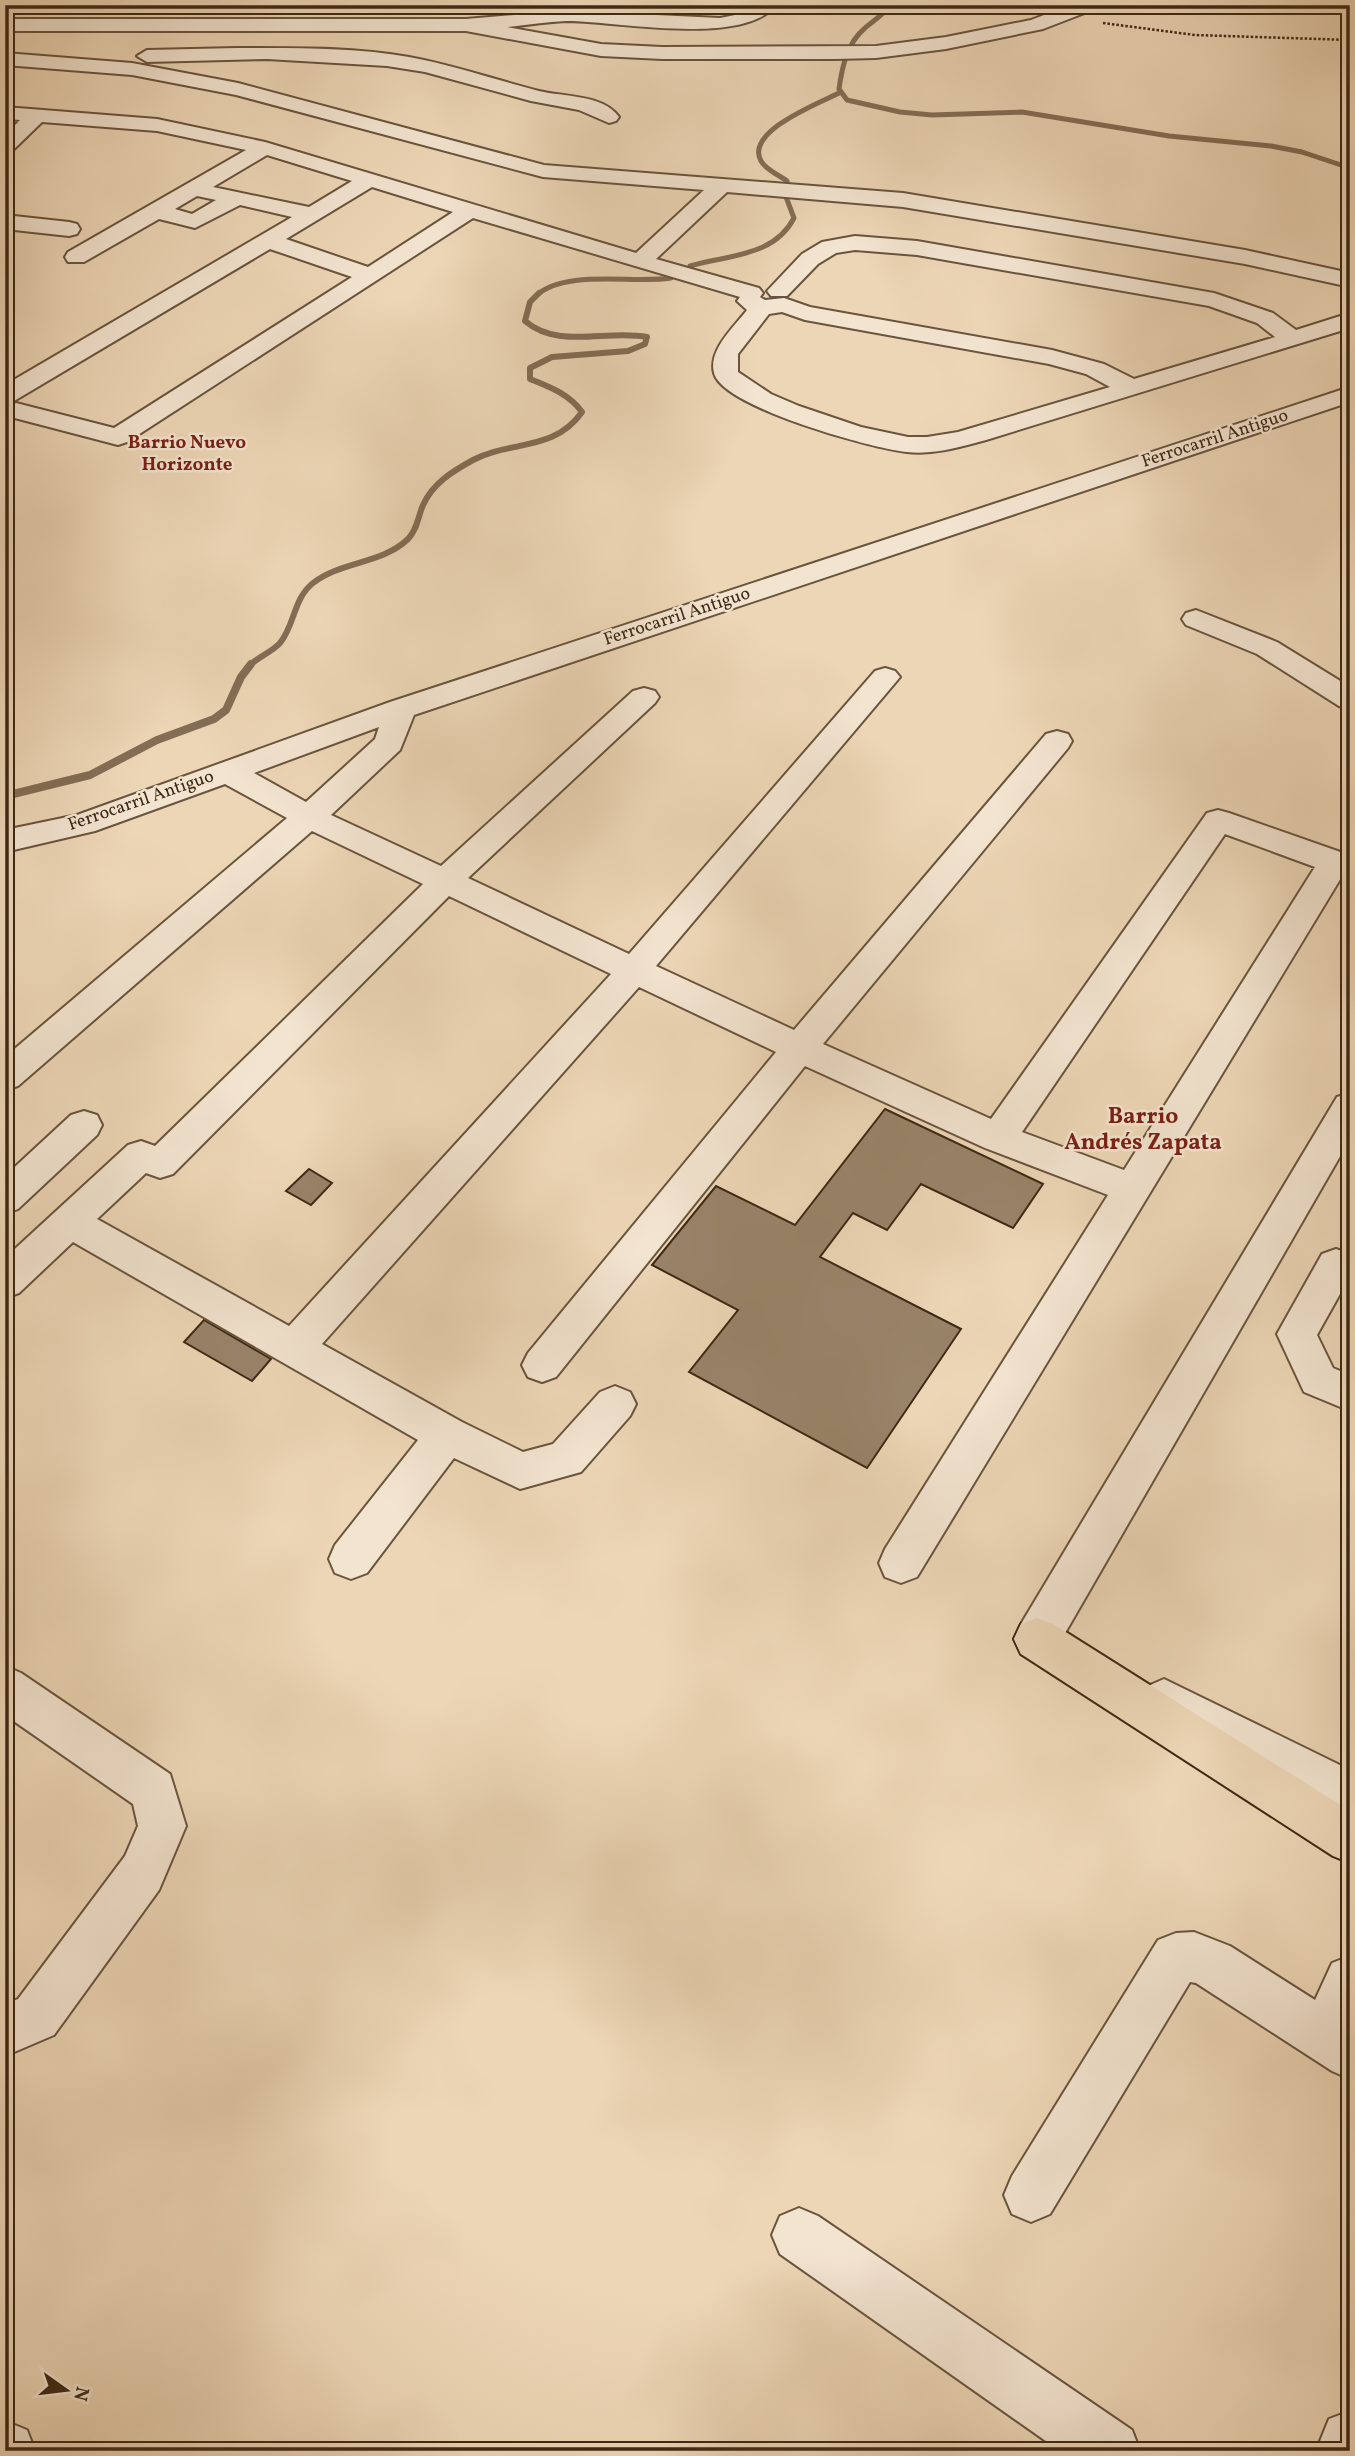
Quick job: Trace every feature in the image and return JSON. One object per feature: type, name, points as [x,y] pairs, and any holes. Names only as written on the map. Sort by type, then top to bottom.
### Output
[{"type":"highway","points":[[1037,1639],[1350,1839]]},
{"type":"street","points":[[55,24],[72,5]]},
{"type":"street","points":[[171,23],[222,5]]},
{"type":"street","points":[[375,23],[421,5]]},
{"type":"street","points":[[565,16],[594,5]]},
{"type":"street","points":[[5,24],[466,25],[565,16],[720,24],[741,20],[767,5]]},
{"type":"street","points":[[466,25],[601,50],[662,53],[876,52],[946,43],[1036,25],[1088,5]]},
{"type":"street","points":[[71,64],[100,58],[184,54],[304,55],[389,60],[434,68],[542,98],[588,106],[600,110],[608,117]]},
{"type":"street","points":[[5,59],[132,69],[238,89],[543,171],[903,200],[1245,257],[1350,280]]},
{"type":"street","points":[[5,113],[157,125],[265,148],[805,313],[1052,358],[1095,369],[1132,388]]},
{"type":"street","points":[[5,147],[36,116]]},
{"type":"street","points":[[76,257],[265,148]]},
{"type":"street","points":[[8,406],[266,240],[368,181]]},
{"type":"street","points":[[640,262],[721,186]]},
{"type":"street","points":[[193,189],[311,214]]},
{"type":"street","points":[[155,211],[195,221],[237,198]]},
{"type":"street","points":[[8,406],[118,437],[470,211]]},
{"type":"street","points":[[5,222],[69,229]]},
{"type":"street","points":[[266,240],[370,275]]},
{"type":"street","points":[[1293,339],[1265,318],[1214,300],[917,248],[855,243],[830,247],[810,259],[769,300],[726,354],[726,374],[735,385],[765,401],[878,441],[909,446],[929,445],[1132,388],[1293,339],[1350,320]]},
{"type":"street","name":"Ferrocarril Antiguo","points":[[5,841],[84,824],[401,709],[1350,394]]},
{"type":"street","points":[[1196,620],[1267,648],[1350,700]]},
{"type":"street","points":[[294,1348],[634,970],[885,677]]},
{"type":"street","points":[[5,1282],[69,1222],[150,1160],[445,881],[644,698]]},
{"type":"street","points":[[5,1077],[309,817],[389,743],[401,709]]},
{"type":"street","points":[[542,1365],[799,1048],[1057,741]]},
{"type":"street","points":[[226,771],[309,817],[799,1048],[998,1138],[1134,1189]]},
{"type":"street","points":[[901,1563],[1335,862],[1218,820],[998,1138]]},
{"type":"street","points":[[5,1199],[84,1125]]},
{"type":"street","points":[[1037,1639],[1345,1125]]},
{"type":"street","points":[[69,1222],[447,1435],[520,1471],[566,1459],[615,1404]]},
{"type":"street","points":[[1336,1265],[1297,1334],[1318,1380],[1350,1394]]},
{"type":"street","points":[[351,1559],[447,1435]]},
{"type":"street","points":[[1037,1639],[1224,1730],[1350,1796]]},
{"type":"street","points":[[1037,1639],[1350,1812]]},
{"type":"street","points":[[5,1688],[152,1790],[162,1826],[142,1873],[36,2017],[7,2032]]},
{"type":"street","points":[[1031,2195],[1176,1958],[1194,1957],[1212,1964],[1337,2045],[1350,1981]]},
{"type":"street","points":[[799,2235],[1111,2451]]},
{"type":"street","points":[[1345,2451],[1350,2440]]},
{"type":"path","points":[[1064,14],[1164,32],[1277,40],[1350,40]]},
{"type":"building","points":[[885,1109],[1043,1184],[1013,1228],[921,1184],[887,1230],[853,1213],[820,1257],[961,1329],[867,1468],[689,1372],[738,1310],[652,1265],[716,1186],[795,1225]]},
{"type":"building","points":[[309,1169],[332,1183],[311,1205],[286,1191]]},
{"type":"building","points":[[204,1320],[271,1359],[252,1381],[184,1342]]},
{"type":"waterway","points":[[889,5],[859,34],[850,48],[839,89],[847,100],[900,112],[932,115],[1022,112],[1169,136],[1271,146],[1302,152],[1350,168]]},
{"type":"waterway","points":[[787,181],[769,170],[761,161],[759,150],[764,139],[788,119],[841,92]]},
{"type":"waterway","points":[[690,266],[748,253],[775,240],[794,218],[786,197]]},
{"type":"waterway","points":[[537,295],[549,287],[565,282],[671,278]]},
{"type":"waterway","points":[[251,664],[280,643],[306,589],[313,583],[336,570],[386,553],[408,539],[427,497],[451,473],[487,454],[545,439],[571,425],[582,412],[565,396],[530,379],[530,368],[552,357],[628,351],[645,344],[647,337],[568,337],[538,330],[525,321],[530,302],[537,295]]},
{"type":"waterway","points":[[5,796],[90,775],[157,740],[214,719],[226,710],[241,677],[251,664]]},
{"type":"district","name":"Barrio Nuevo Horizonte","points":[[187,454]]},
{"type":"district","name":"Barrio Andrés Zapata","points":[[1143,1130]]}]
